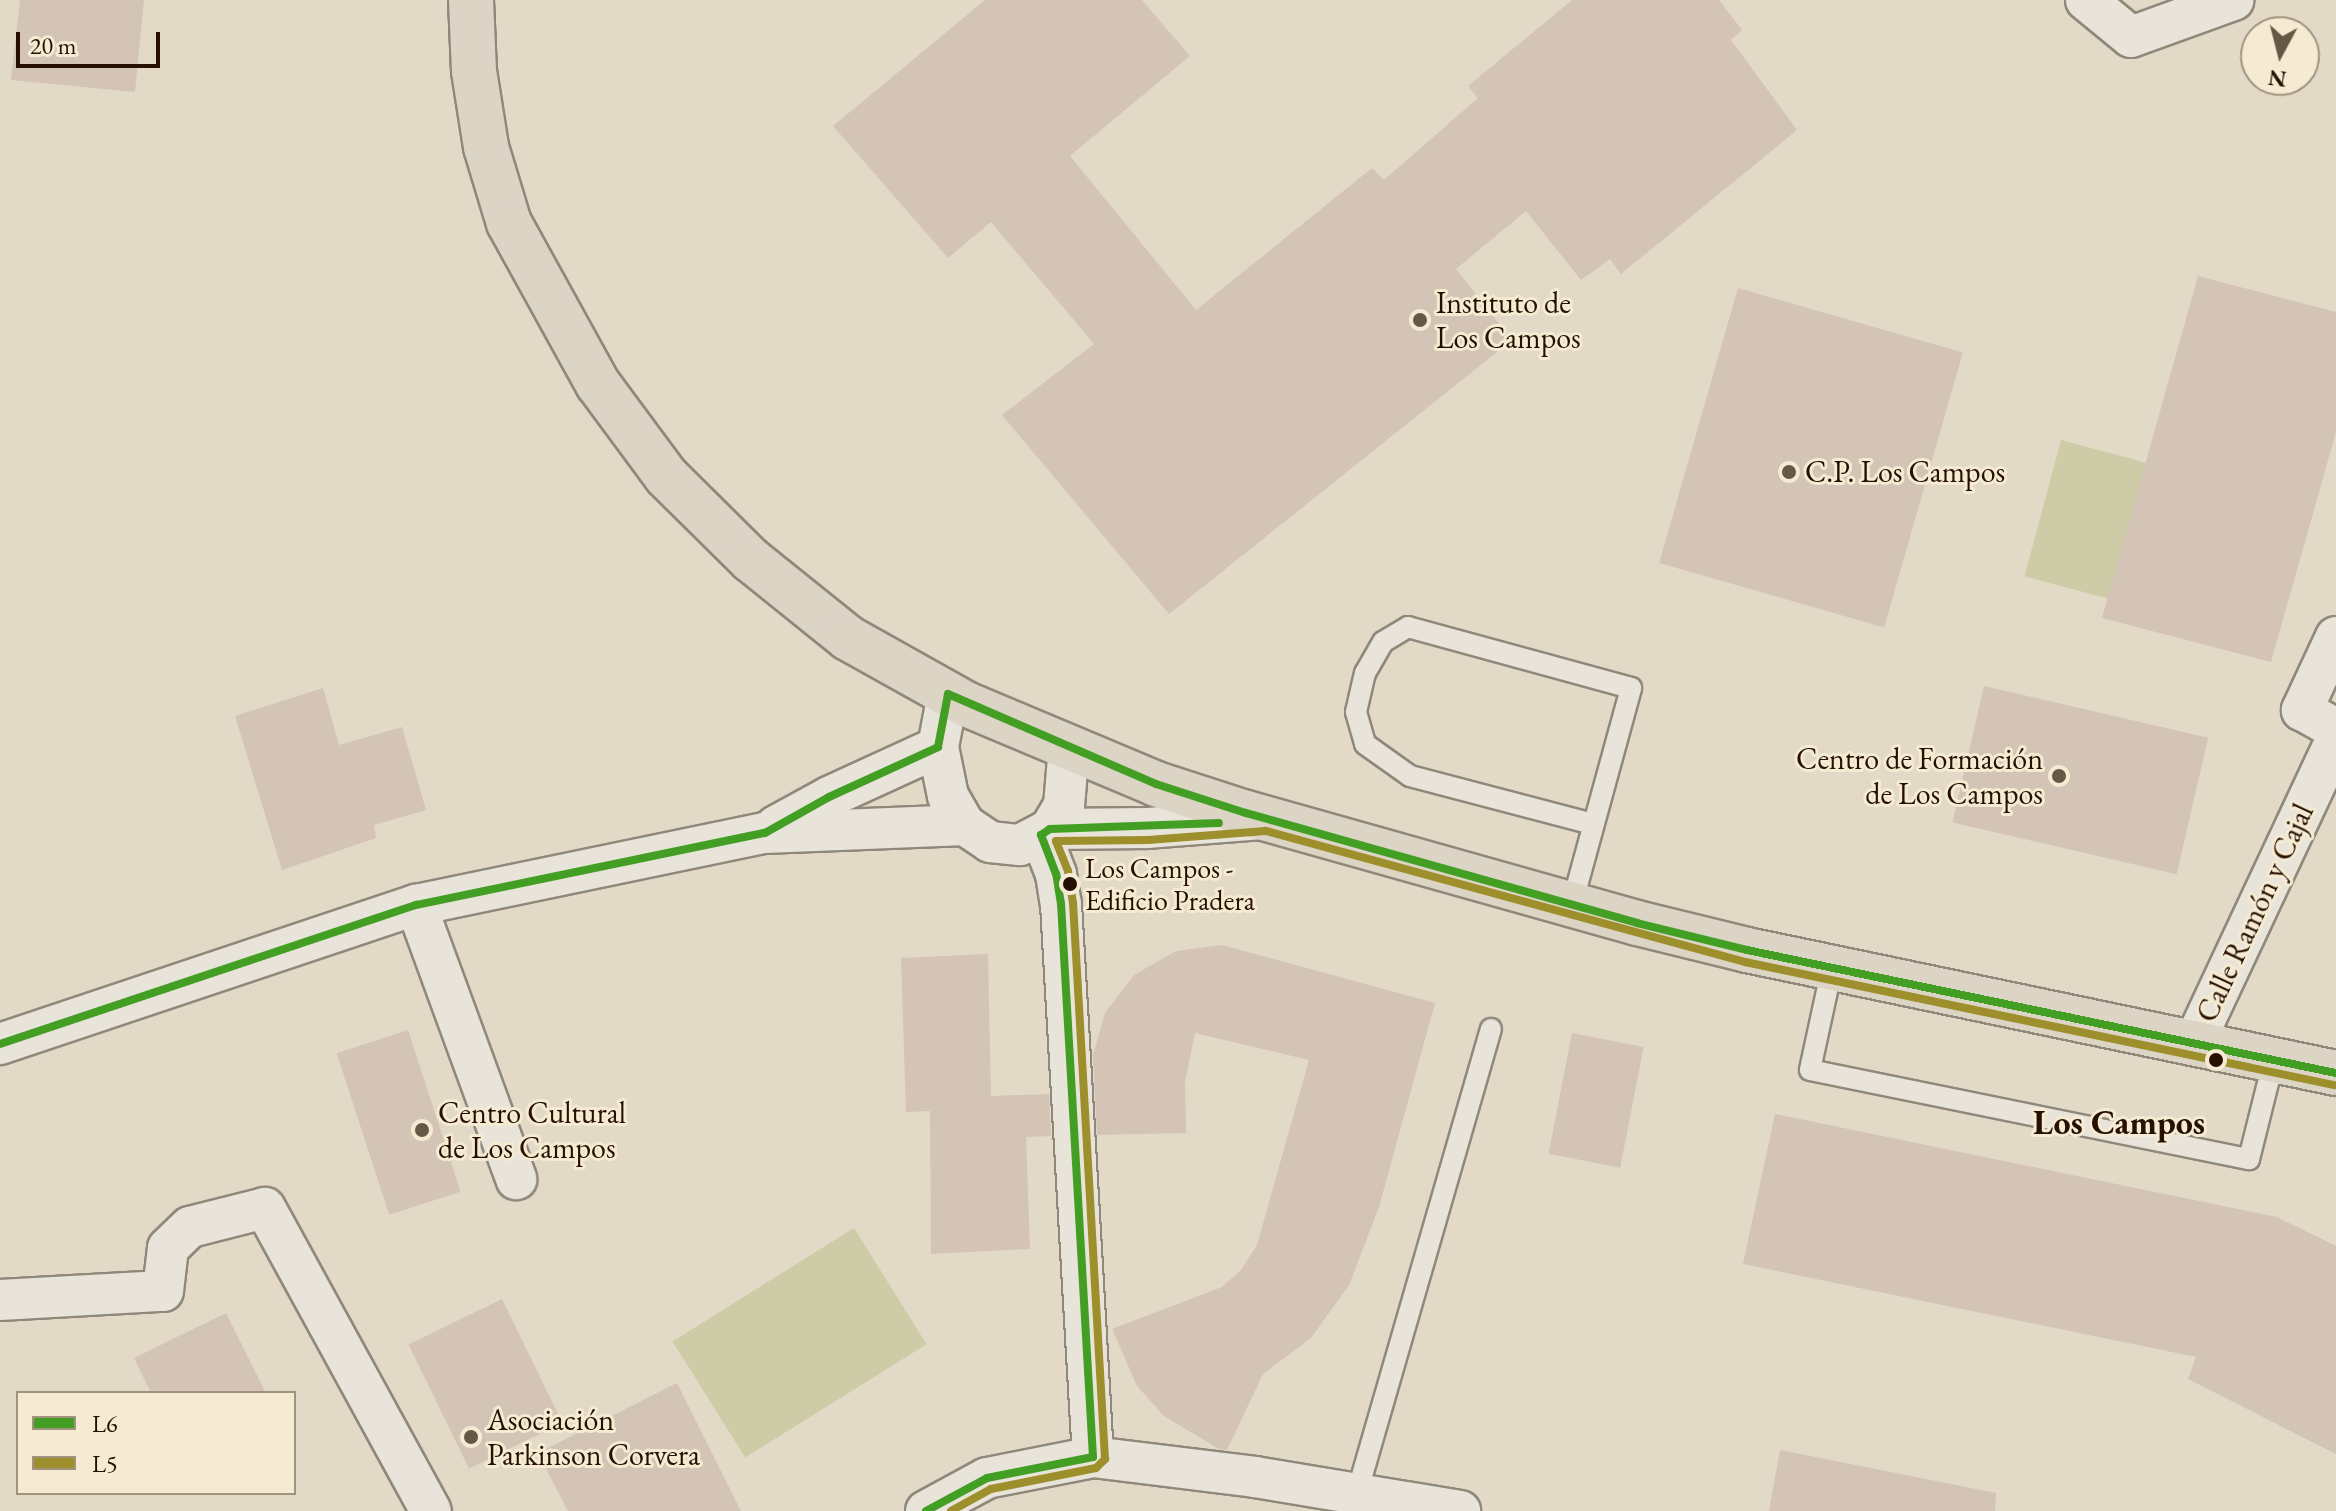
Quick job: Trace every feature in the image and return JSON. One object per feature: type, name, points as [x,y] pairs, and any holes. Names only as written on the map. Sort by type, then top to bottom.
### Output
[{"type":"main road","points":[[471,0],[474,71],[486,147],[509,223],[598,384],[666,476],[751,560],[848,638],[948,694],[1156,784],[1267,819],[1719,943],[2336,1073]]},
{"type":"street","points":[[2086,0],[2131,37],[2233,0]]},
{"type":"street","points":[[2336,637],[2302,710],[2336,729]]},
{"type":"street","points":[[948,694],[938,747],[948,796],[965,825],[990,842],[1267,819]]},
{"type":"street","name":"Calle Ramón y Cajal","points":[[2195,1041],[2336,740]]},
{"type":"street","points":[[1037,836],[1064,806],[1069,746]]},
{"type":"street","points":[[765,833],[829,797],[938,747]]},
{"type":"street","points":[[0,1044],[416,905],[765,833],[965,825]]},
{"type":"street","points":[[1037,836],[1062,957],[1093,1457]]},
{"type":"street","points":[[416,905],[516,1179]]},
{"type":"street","points":[[0,1300],[163,1291],[168,1248],[190,1227],[265,1208],[431,1511]]},
{"type":"street","points":[[926,1511],[987,1478],[1093,1457],[1357,1493],[1460,1511]]},
{"type":"lane","points":[[1572,904],[1631,688],[1408,627],[1383,642],[1365,673],[1356,712],[1365,744],[1410,776],[1593,824]]},
{"type":"lane","points":[[1832,968],[1810,1070],[2249,1159],[2274,1059]]},
{"type":"lane","points":[[1357,1493],[1491,1029]]},
{"type":"green space","points":[[2061,440],[2146,463],[2110,599],[2025,576]]},
{"type":"green space","points":[[854,1228],[927,1344],[745,1458],[673,1341]]},
{"type":"building","points":[[20,0],[144,0],[135,92],[11,80]]},
{"type":"building","points":[[985,0],[1142,0],[1190,56],[1070,156],[1196,310],[1372,168],[1384,180],[1478,98],[1468,86],[1572,0],[1719,0],[1742,30],[1731,40],[1797,130],[1621,274],[1610,259],[1581,280],[1526,211],[1456,269],[1512,340],[1169,614],[1002,415],[1094,344],[991,222],[948,258],[833,126]]},
{"type":"building","points":[[2198,276],[2336,312],[2336,432],[2271,662],[2102,618]]},
{"type":"building","points":[[1738,288],[1963,352],[1884,627],[1659,563]]},
{"type":"building","points":[[1984,686],[2208,738],[2177,874],[1953,822]]},
{"type":"building","points":[[323,688],[339,745],[402,727],[426,810],[374,825],[376,838],[282,870],[235,716]]},
{"type":"building","points":[[1222,945],[1435,1003],[1379,1207],[1349,1285],[1311,1338],[1263,1374],[1227,1450],[1219,1449],[1164,1416],[1137,1386],[1112,1329],[1222,1287],[1241,1270],[1257,1245],[1309,1060],[1195,1033],[1185,1082],[1186,1133],[1097,1135],[1093,1055],[1105,1013],[1134,975],[1176,951]]},
{"type":"building","points":[[988,954],[991,1096],[1049,1094],[1051,1136],[1026,1137],[1030,1249],[931,1254],[930,1111],[906,1112],[901,958]]},
{"type":"building","points":[[408,1030],[461,1192],[389,1215],[337,1053]]},
{"type":"building","points":[[1572,1033],[1644,1047],[1620,1168],[1549,1154]]},
{"type":"building","points":[[1775,1114],[2277,1217],[2336,1246],[2336,1454],[2188,1379],[2196,1357],[1743,1264]]},
{"type":"building","points":[[502,1299],[562,1423],[469,1469],[409,1345]]},
{"type":"building","points":[[226,1313],[265,1391],[150,1391],[134,1358]]},
{"type":"building","points":[[677,1383],[741,1511],[568,1511],[538,1453]]},
{"type":"building","points":[[1780,1450],[1996,1493],[1995,1511],[1769,1511]]},
{"type":"transit line","name":"L6","points":[[0,1044],[416,905],[765,833],[829,797],[938,747],[948,694],[1156,784],[1246,813],[1637,923],[1747,950],[2336,1073]]},
{"type":"transit line","name":"L6","points":[[926,1511],[987,1478],[1093,1457],[1061,904],[1056,874],[1041,835],[1050,829],[1219,823]]},
{"type":"transit line","name":"L5","points":[[951,1511],[991,1489],[1096,1468],[1105,1459],[1073,903],[1068,871],[1056,841],[1148,840],[1266,831],[1745,962],[2334,1085]]},
{"type":"place","name":"Instituto de Los Campos","points":[[1420,320]]},
{"type":"place","name":"C.P. Los Campos","points":[[1789,472]]},
{"type":"place","name":"Centro de Formación de Los Campos","points":[[2059,776]]},
{"type":"place","name":"Los Campos - Edificio Pradera","points":[[1070,884]]},
{"type":"place","name":"Centro Cultural de Los Campos","points":[[422,1130]]},
{"type":"place","name":"Asociación Parkinson Corvera","points":[[471,1437]]},
{"type":"district","name":"Los Campos","points":[[2119,1123]]}]
